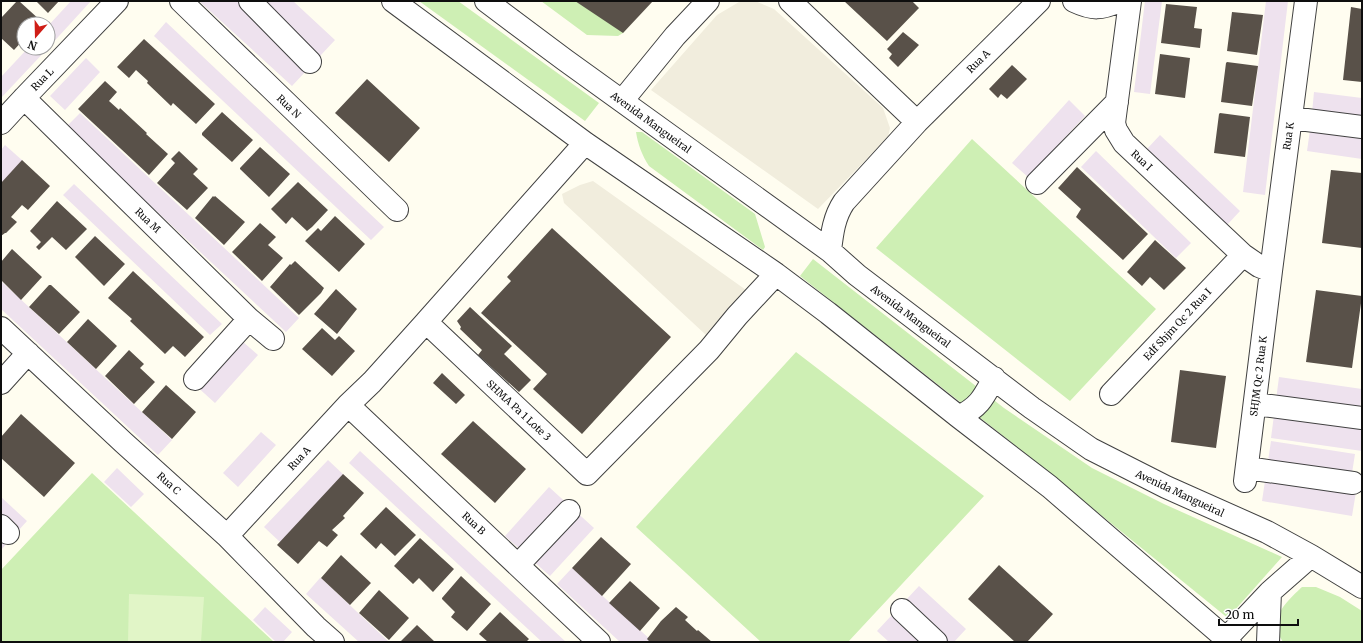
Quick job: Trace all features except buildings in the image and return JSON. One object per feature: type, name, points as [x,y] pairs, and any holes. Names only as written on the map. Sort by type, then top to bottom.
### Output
[{"type":"street","name":"Rua L","points":[[1,124],[117,1]]},
{"type":"street","name":"Rua N","points":[[181,1],[397,210]]},
{"type":"street","points":[[250,1],[310,62]]},
{"type":"street","points":[[393,1],[415,8],[585,143],[776,274],[828,313],[1050,487],[1226,641],[1270,592],[1311,556]]},
{"type":"street","name":"Avenida Mangueiral","points":[[486,1],[565,60],[830,251],[857,275],[1032,408],[1091,449],[1166,487],[1267,532],[1311,556],[1362,587]]},
{"type":"street","points":[[622,101],[675,36],[708,1]]},
{"type":"street","points":[[790,1],[917,122]]},
{"type":"street","name":"Rua A","points":[[830,251],[832,230],[838,212],[844,202],[917,122],[1039,1]]},
{"type":"street","points":[[1074,1],[1090,8],[1106,7],[1120,1]]},
{"type":"street","name":"Rua I","points":[[1130,1],[1114,123],[1116,130],[1124,143],[1243,254],[1270,271]]},
{"type":"street","name":"Rua K","points":[[1270,271],[1306,1]]},
{"type":"street","name":"Rua M","points":[[24,98],[249,319],[273,339]]},
{"type":"street","points":[[1037,183],[1117,102]]},
{"type":"street","points":[[1291,118],[1362,127]]},
{"type":"street","points":[[426,322],[585,143]]},
{"type":"street","name":"Edf Shjm Qc 2 Rua I","points":[[1111,394],[1243,254]]},
{"type":"street","name":"SHJM Qc 2 Rua K","points":[[1270,271],[1246,475],[1353,484]]},
{"type":"street","name":"SHMA Pa 1 Lote 3","points":[[426,322],[587,474],[709,350],[737,316],[776,274]]},
{"type":"street","points":[[195,379],[249,319]]},
{"type":"street","name":"Rua A","points":[[227,536],[348,405],[372,382],[426,322]]},
{"type":"street","name":"Rua C","points":[[1,328],[124,443],[227,536],[316,627],[333,642]]},
{"type":"street","points":[[1,383],[28,353]]},
{"type":"street","points":[[959,417],[977,406],[994,378]]},
{"type":"street","points":[[1255,404],[1362,418]]},
{"type":"street","name":"Rua B","points":[[348,405],[600,642]]},
{"type":"street","points":[[518,565],[569,511]]},
{"type":"street","points":[[1268,642],[1270,592]]},
{"type":"street","points":[[902,610],[936,642]]},
{"type":"shaded area","points":[[71,1],[91,1],[56,39],[56,17]]},
{"type":"shaded area","points":[[199,1],[293,1],[335,40],[292,86]]},
{"type":"shaded area","points":[[755,1],[774,9],[883,108],[890,128],[888,137],[818,209],[651,90],[717,15],[739,2]]},
{"type":"shaded area","points":[[1145,1],[1162,1],[1150,94],[1134,92]]},
{"type":"shaded area","points":[[1266,1],[1288,1],[1265,195],[1243,192]]},
{"type":"shaded area","points":[[166,22],[384,227],[371,240],[154,36]]},
{"type":"shaded area","points":[[21,56],[40,56],[1,98],[1,77]]},
{"type":"shaded area","points":[[86,58],[100,72],[65,110],[50,96]]},
{"type":"shaded area","points":[[1314,92],[1362,98],[1362,119],[1312,113]]},
{"type":"shaded area","points":[[1069,100],[1085,116],[1028,177],[1012,163]]},
{"type":"shaded area","points":[[80,113],[299,318],[286,332],[66,127]]},
{"type":"shaded area","points":[[1310,130],[1362,138],[1362,159],[1307,151]]},
{"type":"shaded area","points":[[1160,135],[1240,211],[1227,225],[1146,150]]},
{"type":"shaded area","points":[[5,145],[23,161],[1,184],[1,150]]},
{"type":"shaded area","points":[[1096,151],[1191,243],[1176,258],[1081,167]]},
{"type":"shaded area","points":[[593,181],[746,290],[706,335],[564,203],[562,194],[580,185]]},
{"type":"shaded area","points":[[74,184],[222,324],[210,335],[63,195]]},
{"type":"shaded area","points":[[1,281],[172,440],[158,455],[1,309]]},
{"type":"shaded area","points":[[226,327],[258,355],[215,403],[184,375]]},
{"type":"shaded area","points":[[1279,377],[1362,389],[1360,408],[1362,409],[1362,451],[1271,438]]},
{"type":"shaded area","points":[[261,432],[276,445],[238,487],[223,473]]},
{"type":"shaded area","points":[[1271,441],[1355,454],[1352,473],[1359,474],[1352,516],[1262,501]]},
{"type":"shaded area","points":[[360,451],[566,642],[542,642],[349,463]]},
{"type":"shaded area","points":[[328,460],[345,476],[281,543],[264,527]]},
{"type":"shaded area","points":[[117,468],[144,494],[131,507],[104,482]]},
{"type":"shaded area","points":[[549,487],[594,528],[550,576],[505,536]]},
{"type":"shaded area","points":[[1,497],[27,521],[1,550]]},
{"type":"shaded area","points":[[572,568],[653,642],[620,642],[557,584]]},
{"type":"shaded area","points":[[320,578],[389,642],[359,642],[306,594]]},
{"type":"shaded area","points":[[919,586],[966,629],[954,642],[889,642],[877,631]]},
{"type":"shaded area","points":[[265,607],[292,632],[283,642],[276,642],[253,620]]},
{"type":"green space","points":[[419,1],[458,1],[599,103],[585,121]]},
{"type":"green space","points":[[541,1],[650,1],[623,33],[618,36],[587,35]]},
{"type":"green space","points":[[636,132],[642,132],[755,214],[765,247],[763,250],[649,166],[644,158]]},
{"type":"green space","points":[[972,139],[1156,309],[1070,401],[876,248]]},
{"type":"green space","points":[[813,259],[1004,408],[1092,468],[1164,504],[1282,557],[1234,611],[1229,619],[1011,442],[800,276]]},
{"type":"green space","points":[[796,352],[984,496],[848,642],[761,642],[636,527]]},
{"type":"green space","points":[[92,473],[274,642],[1,642],[1,570]]},
{"type":"green space","points":[[1302,587],[1316,587],[1340,597],[1362,611],[1362,642],[1283,642],[1277,626],[1280,612]]},
{"type":"green space","points":[[129,594],[204,597],[201,642],[128,642]]}]
